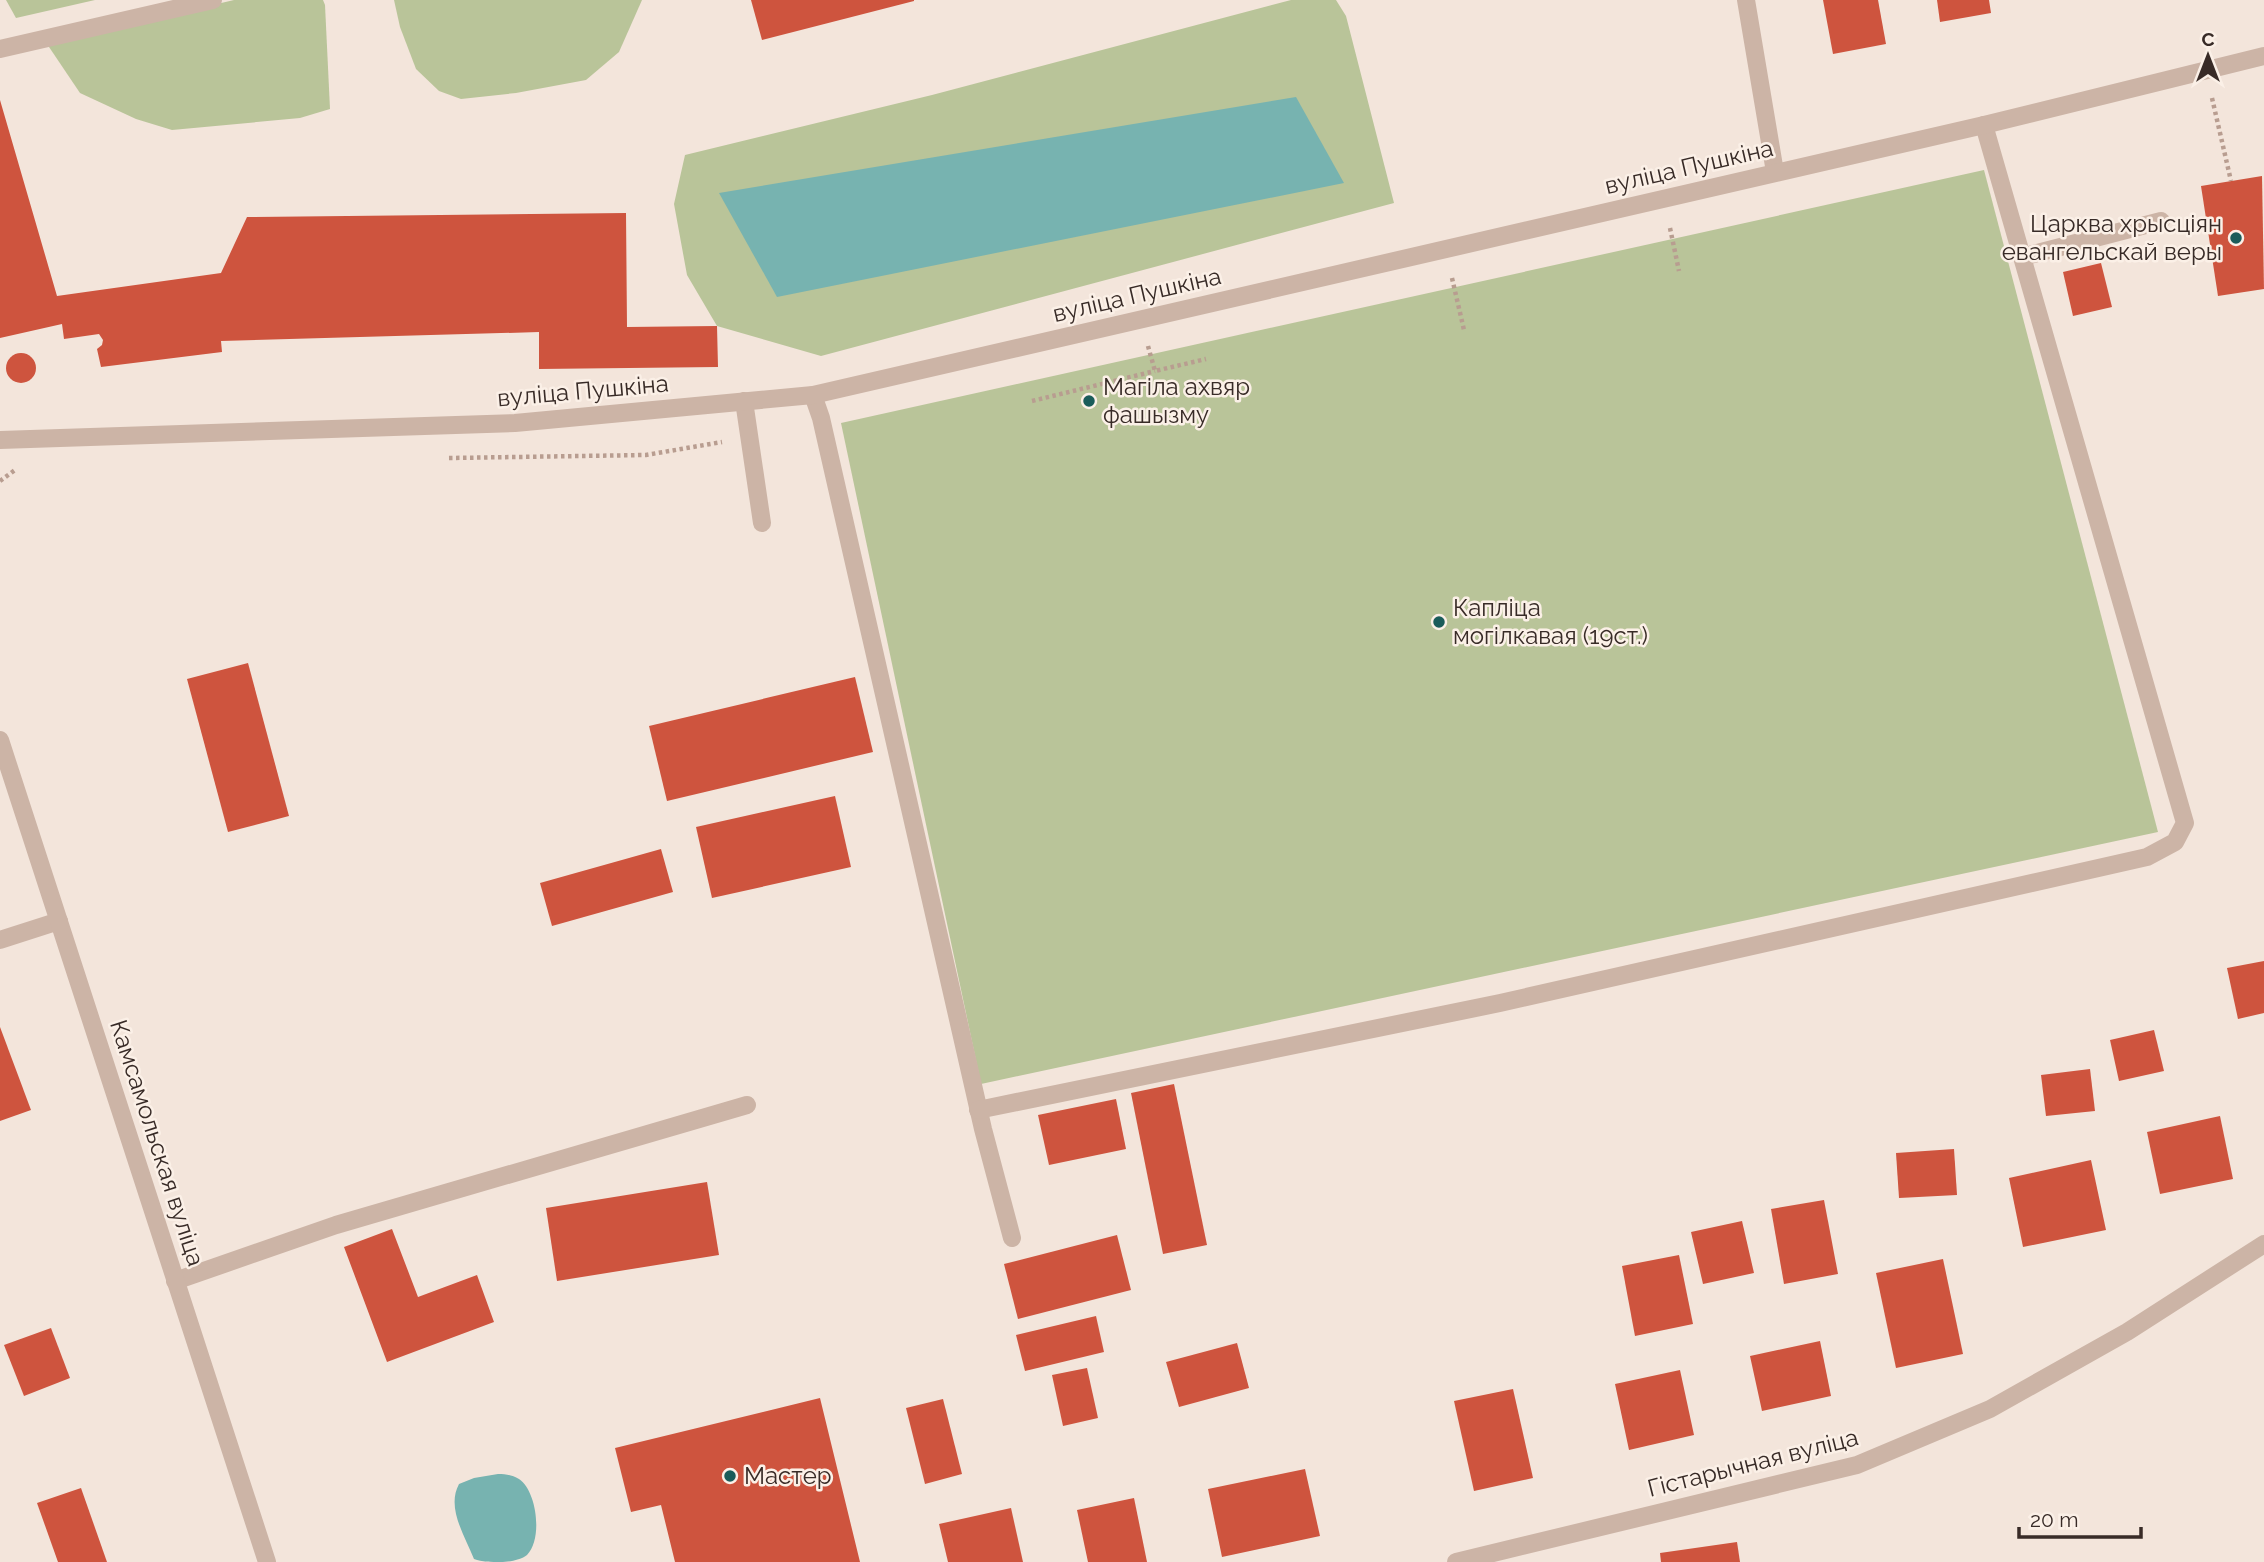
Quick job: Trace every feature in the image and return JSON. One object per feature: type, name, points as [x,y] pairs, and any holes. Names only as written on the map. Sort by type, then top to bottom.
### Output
[{"type":"street","points":[[0,50],[213,0]]},
{"type":"street","points":[[1746,0],[1775,172]]},
{"type":"street","name":"вуліца Пушкіна","points":[[0,440],[515,423],[813,395],[1984,125],[2264,56]]},
{"type":"street","points":[[978,1110],[1500,1003],[2147,857],[2175,842],[2185,823],[1984,125]]},
{"type":"street","points":[[2022,257],[2161,221]]},
{"type":"street","points":[[813,395],[821,418],[978,1110],[1012,1238]]},
{"type":"street","points":[[744,401],[762,523]]},
{"type":"street","name":"Камсамольская вуліца","points":[[0,740],[267,1562]]},
{"type":"street","points":[[0,940],[59,921]]},
{"type":"street","points":[[176,1281],[336,1225],[747,1105]]},
{"type":"street","name":"Гістарычная вуліца","points":[[1456,1562],[1857,1465],[1990,1409],[2127,1332],[2264,1244]]},
{"type":"path","points":[[2212,97],[2231,181]]},
{"type":"path","points":[[1670,228],[1679,271]]},
{"type":"path","points":[[1452,277],[1464,330]]},
{"type":"path","points":[[1148,345],[1155,371]]},
{"type":"path","points":[[1032,401],[1206,359]]},
{"type":"green space","points":[[6,0],[95,0],[16,18]]},
{"type":"green space","points":[[234,0],[323,0],[330,109],[300,118],[172,130],[136,119],[80,93],[47,44]]},
{"type":"green space","points":[[394,0],[642,0],[619,52],[586,80],[516,93],[461,99],[439,91],[416,69],[400,27]]},
{"type":"green space","points":[[1291,0],[1336,0],[1346,16],[1394,203],[821,356],[717,326],[687,275],[674,204],[685,155],[932,95]]},
{"type":"green space","points":[[1984,170],[2158,832],[981,1084],[841,423]]},
{"type":"water","points":[[1296,97],[1344,183],[777,297],[719,193]]},
{"type":"water","points":[[498,1474],[519,1479],[525,1485],[534,1504],[535,1538],[532,1548],[521,1558],[504,1562],[480,1561],[474,1559],[458,1522],[456,1493],[459,1484]]},
{"type":"building","points":[[751,0],[914,0],[914,1],[762,40]]},
{"type":"building","points":[[1823,0],[1878,0],[1886,44],[1833,54]]},
{"type":"building","points":[[1937,0],[1989,0],[1991,13],[1940,22]]},
{"type":"building","points":[[0,100],[57,296],[221,273],[247,217],[626,213],[627,327],[717,326],[718,367],[539,369],[539,332],[221,341],[222,352],[101,367],[97,349],[103,340],[99,334],[64,339],[62,324],[0,338]]},
{"type":"building","name":"Царква хрысціян евангельскай веры","points":[[2262,176],[2264,289],[2218,296],[2201,186]]},
{"type":"building","points":[[2101,263],[2112,307],[2073,316],[2063,272]]},
{"type":"building","points":[[21,353],[31,358],[36,368],[31,378],[21,383],[11,378],[6,368],[11,358]]},
{"type":"building","points":[[248,663],[289,816],[228,832],[187,679]]},
{"type":"building","points":[[855,677],[873,752],[667,801],[649,726]]},
{"type":"building","points":[[835,796],[851,867],[712,898],[696,827]]},
{"type":"building","points":[[661,849],[673,892],[552,926],[540,883]]},
{"type":"building","points":[[2264,961],[2264,1013],[2238,1019],[2227,968]]},
{"type":"building","points":[[0,1027],[31,1110],[0,1121]]},
{"type":"building","points":[[2154,1030],[2164,1071],[2119,1081],[2110,1040]]},
{"type":"building","points":[[2090,1069],[2095,1111],[2046,1116],[2041,1075]]},
{"type":"building","points":[[1174,1084],[1207,1245],[1163,1254],[1131,1093]]},
{"type":"building","points":[[1116,1099],[1126,1149],[1049,1165],[1038,1115]]},
{"type":"building","points":[[2220,1116],[2233,1179],[2160,1194],[2147,1132]]},
{"type":"building","points":[[1954,1149],[1957,1195],[1899,1198],[1896,1153]]},
{"type":"building","points":[[2091,1160],[2106,1230],[2023,1247],[2009,1178]]},
{"type":"building","points":[[707,1182],[719,1255],[557,1281],[546,1208]]},
{"type":"building","points":[[1824,1200],[1838,1274],[1784,1284],[1771,1209]]},
{"type":"building","points":[[1742,1221],[1754,1273],[1703,1284],[1691,1232]]},
{"type":"building","points":[[392,1229],[418,1297],[477,1275],[494,1322],[387,1362],[344,1247]]},
{"type":"building","points":[[1117,1235],[1131,1290],[1018,1319],[1004,1264]]},
{"type":"building","points":[[1679,1255],[1693,1324],[1635,1336],[1622,1266]]},
{"type":"building","points":[[1943,1259],[1963,1354],[1896,1368],[1876,1273]]},
{"type":"building","points":[[1096,1316],[1104,1352],[1025,1371],[1016,1335]]},
{"type":"building","points":[[51,1328],[70,1378],[24,1396],[4,1345]]},
{"type":"building","points":[[1820,1341],[1831,1396],[1762,1411],[1750,1356]]},
{"type":"building","points":[[1237,1343],[1249,1388],[1179,1407],[1166,1362]]},
{"type":"building","points":[[1087,1368],[1098,1418],[1063,1426],[1052,1375]]},
{"type":"building","points":[[1680,1370],[1694,1435],[1629,1450],[1615,1384]]},
{"type":"building","points":[[1513,1389],[1533,1478],[1474,1491],[1454,1401]]},
{"type":"building","name":"Мастер","points":[[820,1398],[860,1562],[675,1562],[661,1505],[631,1512],[615,1448]]},
{"type":"building","points":[[943,1399],[962,1474],[925,1484],[906,1408]]},
{"type":"building","points":[[1305,1469],[1320,1536],[1222,1557],[1208,1489]]},
{"type":"building","points":[[81,1488],[107,1562],[58,1562],[37,1503]]},
{"type":"building","points":[[1134,1498],[1147,1562],[1088,1562],[1077,1510]]},
{"type":"building","points":[[1011,1508],[1023,1562],[948,1562],[939,1524]]},
{"type":"building","points":[[1737,1542],[1740,1562],[1661,1562],[1660,1553]]},
{"type":"place","name":"Царква хрысціян евангельскай веры","points":[[2236,238]]},
{"type":"place","name":"Магіла ахвяр фашызму","points":[[1089,401]]},
{"type":"place","name":"Капліца могілкавая (19ст.)","points":[[1439,622]]},
{"type":"place","name":"Мастер","points":[[730,1476]]}]
